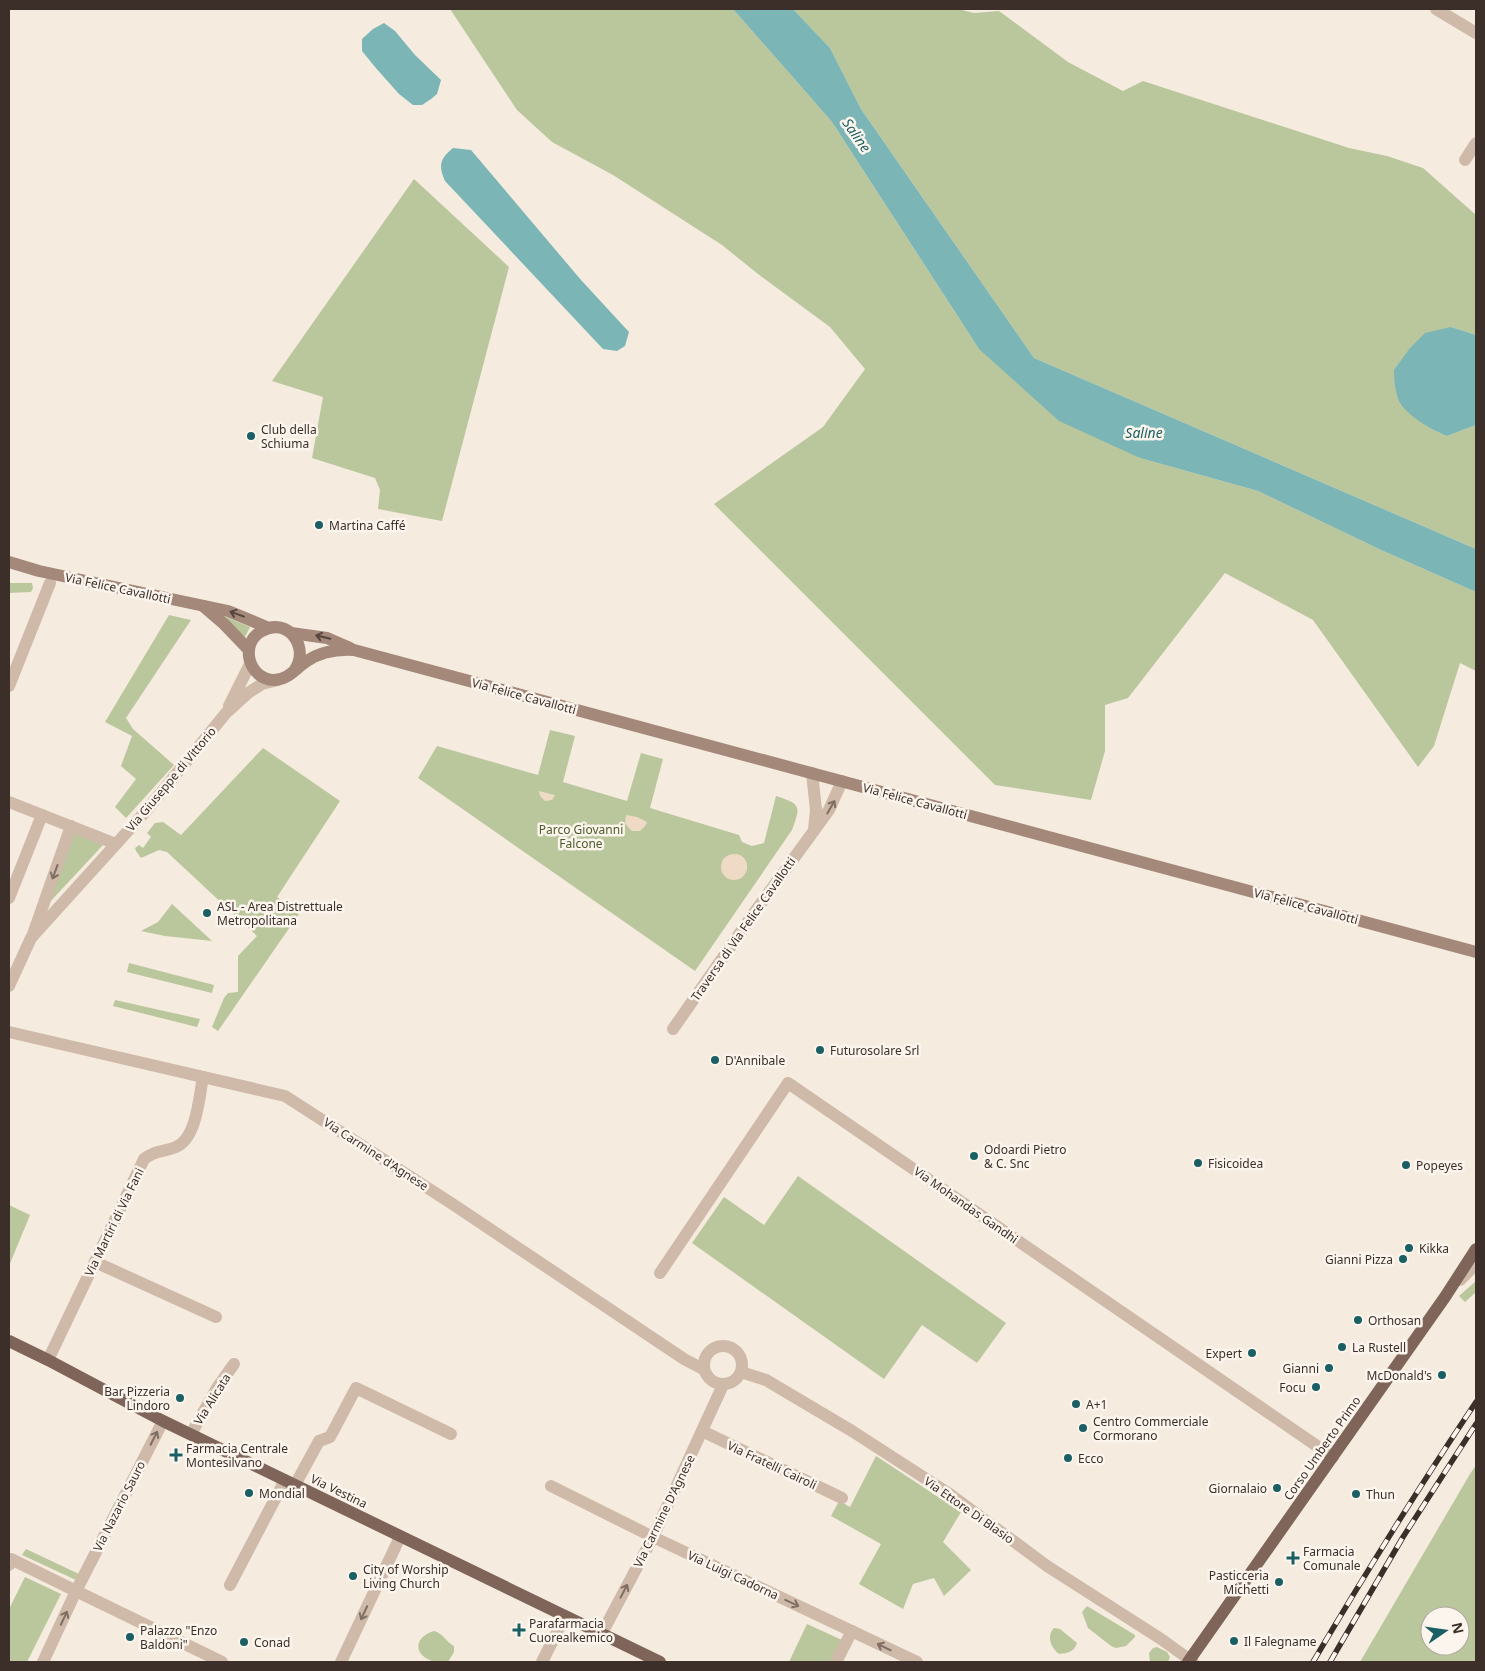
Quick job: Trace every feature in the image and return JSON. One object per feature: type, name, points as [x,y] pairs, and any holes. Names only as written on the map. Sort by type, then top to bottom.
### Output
[{"type":"main road","name":"Via Felice Cavallotti","points":[[9,562],[33,569],[228,611],[268,628]]},
{"type":"main road","name":"Via Felice Cavallotti","points":[[9,570],[33,569]]},
{"type":"main road","name":"Via Felice Cavallotti","points":[[203,606],[224,624],[249,650]]},
{"type":"main road","points":[[268,628],[280,628],[291,633],[298,641],[301,651],[300,661],[294,671],[282,679],[275,680],[260,675],[250,664],[249,650],[255,636],[268,628]]},
{"type":"main road","name":"Via Felice Cavallotti","points":[[291,633],[327,638],[354,650],[1476,952]]},
{"type":"main road","name":"Via Felice Cavallotti","points":[[294,671],[307,661],[327,651],[340,649],[354,650]]},
{"type":"main road","name":"Corso Umberto Primo","points":[[1191,1661],[1476,1249]]},
{"type":"main road","name":"Via Vestina","points":[[9,1341],[162,1421],[660,1662]]},
{"type":"street","points":[[1436,9],[1476,33]]},
{"type":"street","points":[[1465,160],[1476,143]]},
{"type":"street","points":[[9,686],[50,583]]},
{"type":"street","name":"Via Giuseppe di Vittorio","points":[[226,713],[250,664]]},
{"type":"street","name":"Via Giuseppe di Vittorio","points":[[9,986],[31,938],[47,912],[116,844],[146,811],[226,713],[248,693],[262,684],[282,679]]},
{"type":"street","points":[[812,774],[816,810],[814,830]]},
{"type":"street","name":"Traversa di Via Felice Cavallotti","points":[[673,1029],[830,810],[842,781]]},
{"type":"street","points":[[9,802],[116,844]]},
{"type":"street","points":[[9,898],[42,815]]},
{"type":"street","name":"Via Giuseppe di Vittorio","points":[[47,912],[71,826]]},
{"type":"street","name":"Via Carmine d'Agnese","points":[[9,1032],[285,1096],[451,1203],[684,1360],[703,1368]]},
{"type":"street","name":"Via Martiri di Via Fani","points":[[48,1360],[144,1159],[157,1151],[176,1147],[190,1133],[204,1077]]},
{"type":"street","name":"Via Mohandas Gandhi","points":[[660,1273],[788,1083],[1332,1457]]},
{"type":"street","points":[[95,1262],[216,1317]]},
{"type":"street","points":[[1448,1292],[1476,1264]]},
{"type":"street","points":[[725,1346],[735,1350],[739,1355],[742,1366],[741,1372],[734,1381],[723,1385],[717,1384],[708,1378],[703,1368],[704,1358],[710,1350],[725,1346]]},
{"type":"street","name":"Via Alicata","points":[[190,1434],[217,1388],[234,1364]]},
{"type":"street","name":"Via Ettore Di Blasio","points":[[741,1372],[766,1380],[860,1436],[951,1495],[1047,1566],[1161,1639],[1191,1661]]},
{"type":"street","name":"Via Carmine D'Agnese","points":[[602,1634],[653,1537],[723,1385]]},
{"type":"street","points":[[230,1585],[290,1482],[319,1441],[330,1437],[356,1388],[451,1434]]},
{"type":"street","name":"Via Nazario Sauro","points":[[43,1662],[76,1591],[162,1421]]},
{"type":"street","name":"Via Fratelli Cairoli","points":[[702,1431],[842,1498]]},
{"type":"street","name":"Via Luigi Cadorna","points":[[550,1486],[917,1662]]},
{"type":"street","points":[[341,1662],[400,1537]]},
{"type":"street","points":[[9,1565],[11,1559],[222,1662]]},
{"type":"street","points":[[542,1662],[564,1616]]},
{"type":"street","points":[[836,1662],[852,1631]]},
{"type":"green space","points":[[450,9],[733,9],[832,122],[979,349],[1140,458],[1258,491],[1381,550],[1476,592],[1476,671],[1460,663],[1434,746],[1418,767],[1313,620],[1225,573],[1128,698],[1105,705],[1105,751],[1091,800],[995,785],[714,504],[823,427],[865,369],[830,327],[722,245],[613,175],[552,142],[517,110]]},
{"type":"green space","points":[[793,9],[958,9],[974,13],[999,11],[1068,62],[1123,91],[1143,81],[1349,148],[1387,156],[1423,168],[1476,215],[1476,335],[1451,327],[1400,403],[1422,422],[1447,436],[1476,425],[1476,549],[1034,358],[861,109],[830,48]]},
{"type":"green space","points":[[414,179],[509,267],[442,521],[378,509],[380,490],[375,478],[312,458],[323,397],[272,381]]},
{"type":"green space","points":[[9,583],[32,583],[33,588],[31,592],[9,593]]},
{"type":"green space","points":[[217,613],[250,627],[245,637]]},
{"type":"green space","points":[[169,615],[191,620],[126,718],[133,729],[174,765],[126,818],[115,807],[136,779],[121,766],[132,736],[105,722]]},
{"type":"green space","name":"Parco Giovanni Falcone","points":[[550,730],[575,736],[563,782],[627,801],[641,753],[663,759],[650,808],[739,835],[742,842],[752,846],[764,843],[776,796],[794,804],[797,807],[797,816],[792,830],[695,971],[418,778],[437,746],[538,775]],"holes":[[[736,854],[746,861],[747,869],[739,879]]]},
{"type":"green space","points":[[263,748],[340,801],[277,897],[299,914],[218,1031],[212,1027],[224,998],[228,993],[238,992],[238,956],[257,936],[167,852],[159,850],[141,858],[135,848],[139,845],[143,848],[151,837],[147,833],[155,823],[163,822],[181,835]]},
{"type":"green space","points":[[74,831],[104,844],[47,905]]},
{"type":"green space","points":[[172,904],[212,941],[165,936],[141,931],[158,922]]},
{"type":"green space","points":[[129,963],[214,985],[212,993],[127,972]]},
{"type":"green space","points":[[115,1000],[200,1019],[197,1027],[113,1006]]},
{"type":"green space","points":[[798,1176],[1006,1323],[977,1363],[922,1325],[884,1379],[692,1243],[724,1197],[764,1225]]},
{"type":"green space","points":[[9,1205],[30,1215],[9,1266]]},
{"type":"green space","points":[[1476,1281],[1476,1292],[1465,1302],[1459,1296]]},
{"type":"green space","points":[[876,1456],[961,1512],[943,1542],[971,1570],[944,1596],[934,1578],[913,1584],[903,1609],[859,1584],[881,1544],[831,1516],[839,1501],[850,1507]]},
{"type":"green space","points":[[1476,1465],[1476,1662],[1360,1662],[1470,1474]]},
{"type":"green space","points":[[26,1549],[79,1574],[76,1580],[22,1555]]},
{"type":"green space","points":[[25,1577],[61,1594],[27,1662],[9,1662],[9,1609]]},
{"type":"green space","points":[[1087,1606],[1135,1635],[1135,1637],[1126,1646],[1116,1648],[1111,1646],[1088,1628],[1082,1612]]},
{"type":"green space","points":[[807,1624],[842,1640],[832,1662],[789,1662]]},
{"type":"green space","points":[[1054,1628],[1060,1629],[1077,1643],[1072,1650],[1059,1654],[1056,1651],[1050,1638]]},
{"type":"green space","points":[[434,1631],[454,1646],[454,1652],[448,1662],[432,1661],[421,1654],[419,1650],[418,1646],[423,1637]]},
{"type":"green space","points":[[1157,1647],[1167,1652],[1170,1657],[1168,1662],[1150,1662],[1149,1653],[1153,1648]]},
{"type":"shaded area","points":[[539,791],[555,795],[552,800],[545,801],[540,796]]},
{"type":"shaded area","points":[[626,815],[637,817],[647,822],[640,831],[632,831],[625,823]]},
{"type":"shaded area","points":[[734,854],[743,858],[747,867],[743,876],[734,880],[725,876],[721,867],[725,858]]},
{"type":"water","name":"Saline","points":[[733,9],[793,9],[830,48],[861,109],[1034,358],[1476,549],[1476,592],[1381,550],[1258,491],[1140,458],[1059,421],[979,349],[832,122]]},
{"type":"water","points":[[384,23],[395,31],[415,55],[441,80],[437,94],[422,105],[413,105],[399,94],[362,51],[362,39],[373,29]]},
{"type":"water","points":[[453,148],[471,150],[581,280],[629,332],[625,346],[617,351],[603,349],[445,181],[441,166],[445,156]]},
{"type":"water","points":[[1451,327],[1476,335],[1476,425],[1447,436],[1420,422],[1402,406],[1397,393],[1394,370],[1410,348],[1425,333]]},
{"type":"railway","points":[[1313,1662],[1352,1596],[1476,1402]]},
{"type":"railway","points":[[1330,1662],[1403,1537],[1476,1424]]},
{"type":"place","name":"Club della Schiuma","points":[[251,436]]},
{"type":"place","name":"Martina Caffé","points":[[319,525]]},
{"type":"place","name":"ASL - Area Distrettuale Metropolitana","points":[[207,913]]},
{"type":"place","name":"Futurosolare Srl","points":[[820,1050]]},
{"type":"place","name":"D'Annibale","points":[[715,1060]]},
{"type":"place","name":"Odoardi Pietro & C. Snc","points":[[974,1156]]},
{"type":"place","name":"Fisicoidea","points":[[1198,1163]]},
{"type":"place","name":"Popeyes","points":[[1406,1165]]},
{"type":"place","name":"Kikka","points":[[1409,1248]]},
{"type":"place","name":"Gianni Pizza","points":[[1403,1259]]},
{"type":"place","name":"Orthosan","points":[[1358,1320]]},
{"type":"place","name":"La Rustell","points":[[1342,1347]]},
{"type":"place","name":"Expert","points":[[1252,1353]]},
{"type":"place","name":"Gianni","points":[[1329,1368]]},
{"type":"place","name":"McDonald's","points":[[1442,1375]]},
{"type":"place","name":"Focu","points":[[1316,1387]]},
{"type":"place","name":"Bar Pizzeria Lindoro","points":[[180,1398]]},
{"type":"place","name":"A+1","points":[[1076,1404]]},
{"type":"place","name":"Centro Commerciale Cormorano","points":[[1083,1428]]},
{"type":"place","name":"Farmacia Centrale Montesilvano","points":[[176,1455]]},
{"type":"place","name":"Ecco","points":[[1068,1458]]},
{"type":"place","name":"Giornalaio","points":[[1277,1488]]},
{"type":"place","name":"Mondial","points":[[249,1493]]},
{"type":"place","name":"Thun","points":[[1356,1494]]},
{"type":"place","name":"Farmacia Comunale","points":[[1293,1558]]},
{"type":"place","name":"City of Worship Living Church","points":[[353,1576]]},
{"type":"place","name":"Pasticceria Michetti","points":[[1279,1582]]},
{"type":"place","name":"Parafarmacia Cuorealkemico","points":[[519,1630]]},
{"type":"place","name":"Palazzo \"Enzo Baldoni\"","points":[[130,1637]]},
{"type":"place","name":"Il Falegname","points":[[1234,1641]]},
{"type":"place","name":"Conad","points":[[244,1642]]}]
